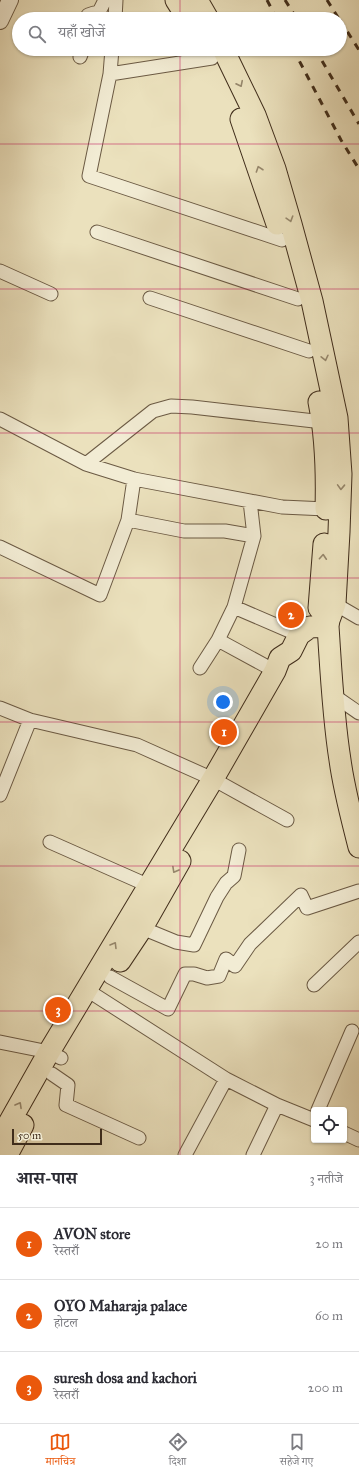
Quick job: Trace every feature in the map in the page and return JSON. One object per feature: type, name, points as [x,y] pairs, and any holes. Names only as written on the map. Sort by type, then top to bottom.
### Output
[{"type":"main road","points":[[176,0],[184,12]]},
{"type":"main road","points":[[197,0],[204,12]]},
{"type":"main road","points":[[216,56],[238,112],[275,195],[312,301],[337,418],[342,474],[331,617],[333,695],[340,760],[359,848]]},
{"type":"main road","points":[[275,195],[282,240],[298,300],[323,422],[326,509],[319,608],[331,617]]},
{"type":"main road","points":[[260,708],[280,658],[310,627],[331,617]]},
{"type":"main road","points":[[7,1155],[54,1061],[92,993],[156,889],[260,708],[292,663],[295,643]]},
{"type":"main road","points":[[92,993],[110,977],[142,928],[156,889]]},
{"type":"main road","points":[[0,1139],[54,1061]]},
{"type":"street","points":[[0,20],[10,0]]},
{"type":"street","points":[[99,12],[106,0]]},
{"type":"street","points":[[115,12],[116,0]]},
{"type":"street","points":[[111,56],[110,74],[89,176],[282,240]]},
{"type":"street","points":[[110,74],[195,56]]},
{"type":"street","points":[[97,232],[298,300]]},
{"type":"street","points":[[0,271],[51,294]]},
{"type":"street","points":[[150,298],[309,352]]},
{"type":"street","points":[[86,464],[153,411],[171,406],[192,407],[323,422]]},
{"type":"street","points":[[0,419],[86,464],[134,480],[282,507],[326,509]]},
{"type":"street","points":[[0,547],[100,595],[128,520],[134,480]]},
{"type":"street","points":[[200,668],[218,640],[234,607],[254,536],[250,501]]},
{"type":"street","points":[[128,520],[184,531],[225,532],[254,536]]},
{"type":"street","points":[[234,607],[295,643]]},
{"type":"street","points":[[331,617],[359,618]]},
{"type":"street","points":[[218,640],[275,671]]},
{"type":"street","points":[[333,695],[359,713]]},
{"type":"street","points":[[0,708],[30,720],[137,745],[218,782],[287,820]]},
{"type":"street","points":[[0,795],[30,720]]},
{"type":"street","points":[[50,842],[156,889]]},
{"type":"street","points":[[142,928],[176,942],[194,945],[217,897],[226,883],[234,876],[239,850]]},
{"type":"street","points":[[110,977],[168,1009],[185,974],[194,974],[208,978],[219,976],[226,959],[235,966],[250,944],[301,895],[307,908],[359,891]]},
{"type":"street","points":[[314,985],[359,942]]},
{"type":"street","points":[[92,993],[226,1079],[277,1105],[311,1118]]},
{"type":"street","points":[[319,1107],[352,1031]]},
{"type":"street","points":[[0,1042],[54,1061],[68,1085],[66,1105],[139,1138]]},
{"type":"street","points":[[185,1155],[226,1079]]},
{"type":"street","points":[[253,1155],[277,1105]]},
{"type":"street","points":[[347,1134],[359,1140]]},
{"type":"railway","points":[[267,0],[273,12]]},
{"type":"railway","points":[[285,0],[293,12]]},
{"type":"railway","points":[[327,0],[335,12]]},
{"type":"railway","points":[[347,31],[359,50]]},
{"type":"railway","points":[[297,56],[341,140],[359,169]]},
{"type":"railway","points":[[319,56],[359,124]]},
{"type":"place","name":"OYO Maharaja palace","points":[[291,615]]},
{"type":"place","name":"AVON store","points":[[224,732]]},
{"type":"place","name":"suresh dosa and kachori","points":[[58,1010]]}]
